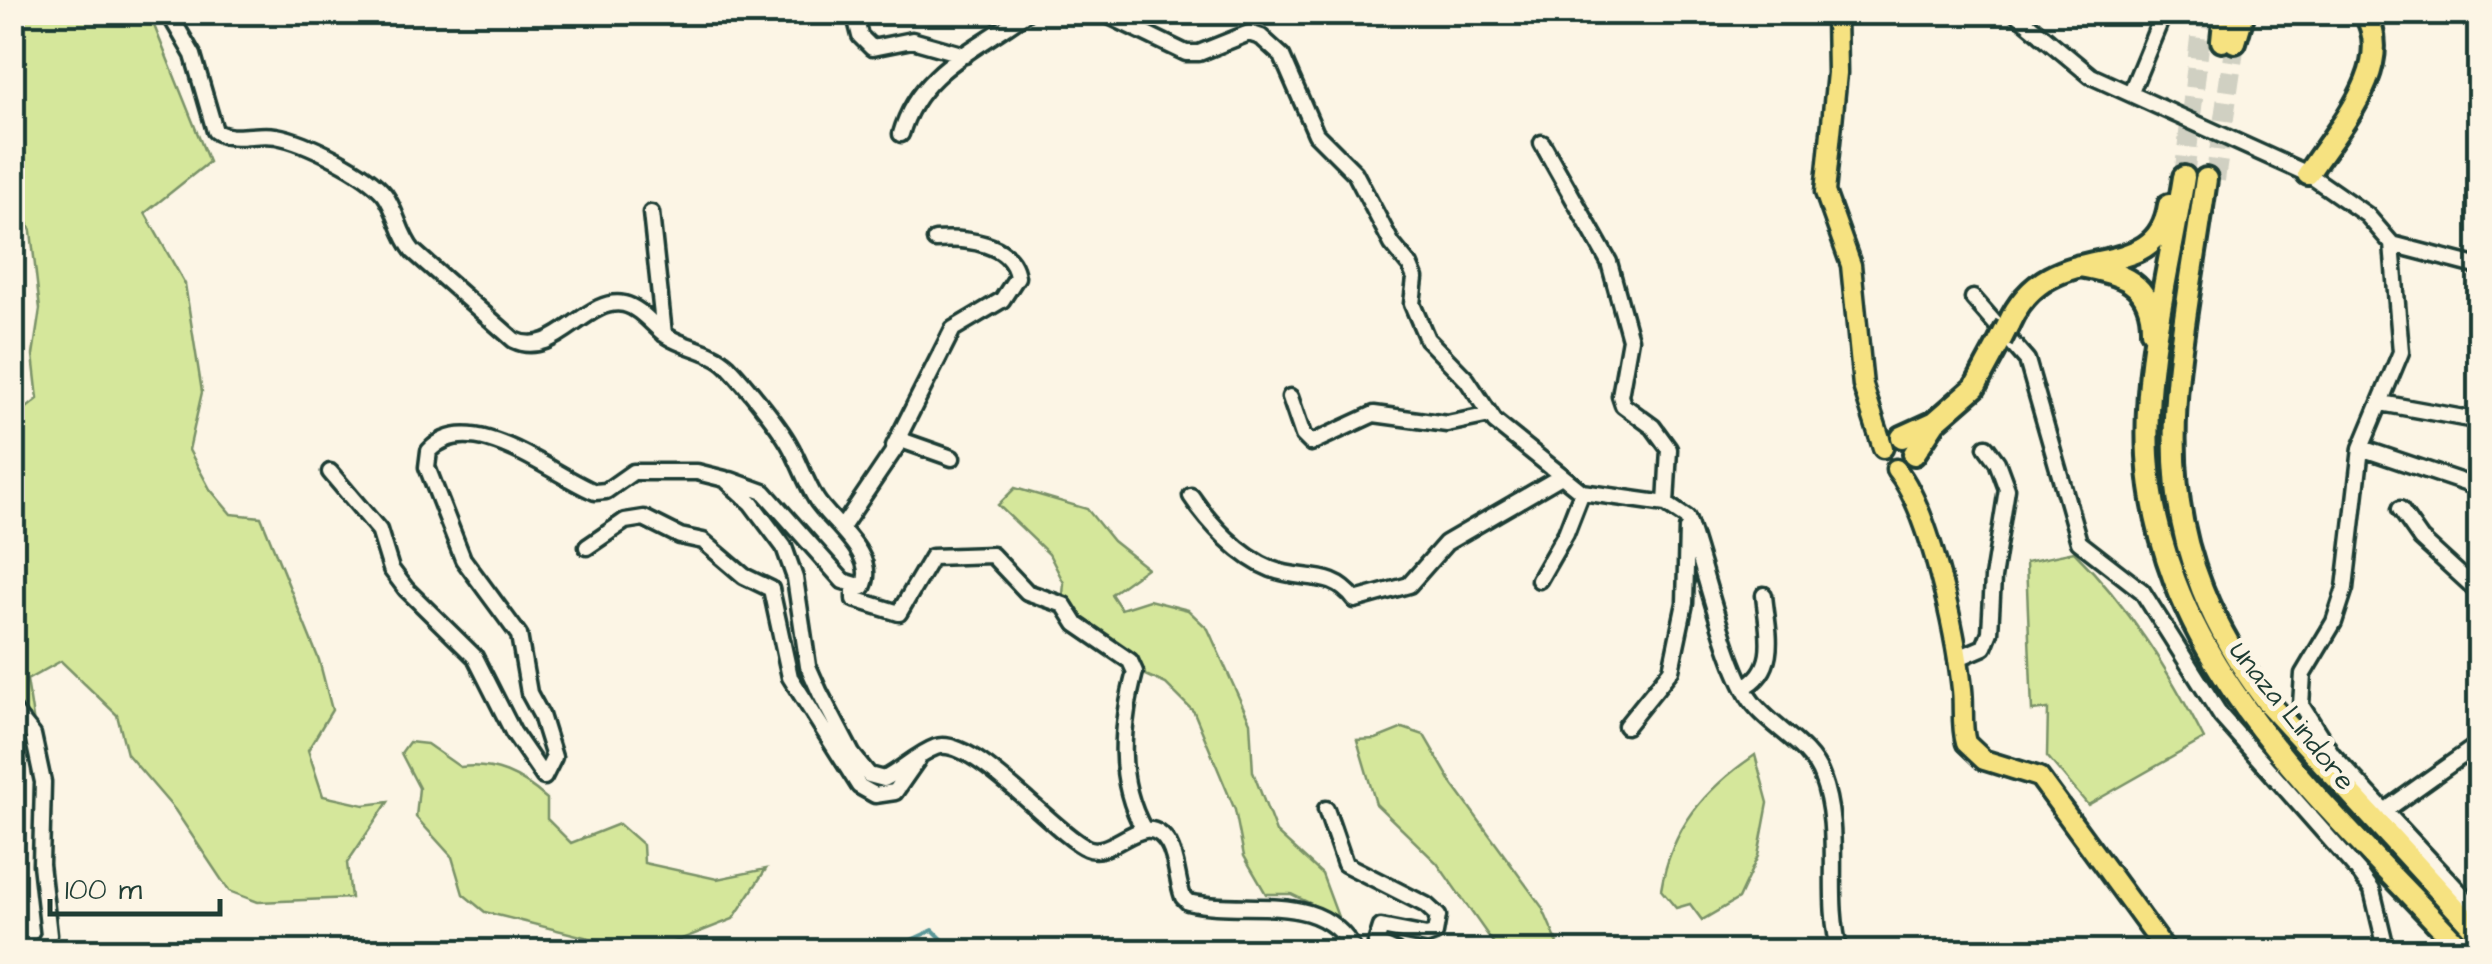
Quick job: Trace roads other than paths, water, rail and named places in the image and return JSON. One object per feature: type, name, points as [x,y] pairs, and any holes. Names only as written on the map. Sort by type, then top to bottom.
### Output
[{"type":"highway","points":[[2225,12],[2229,41],[2244,12]]},
{"type":"highway","points":[[2308,174],[2372,71],[2374,36],[2364,12]]},
{"type":"highway","name":"Unaza Lindore","points":[[2079,266],[2125,256],[2152,242],[2164,224],[2178,176],[2154,358],[2148,454],[2158,524],[2197,636],[2233,694],[2290,764],[2464,952]]},
{"type":"highway","name":"Unaza Lindore","points":[[2210,179],[2201,215],[2172,426],[2182,522],[2200,583],[2240,665],[2267,702],[2480,934]]},
{"type":"highway","points":[[1899,452],[1975,386],[2020,300],[2037,282],[2079,266],[2129,278],[2151,309],[2144,434],[2151,511],[2174,590],[2197,636]]},
{"type":"main road","points":[[1836,12],[1837,74],[1825,192],[1851,265],[1863,386],[1875,418],[1899,452],[1923,517],[1956,660],[1964,738],[1969,748],[1984,760],[2039,777],[2167,952]]},
{"type":"street","points":[[168,12],[194,55],[216,131],[230,138],[260,133],[287,138],[349,167],[384,195],[400,235],[413,251],[514,340],[524,345],[536,343],[579,324],[610,303],[631,306],[664,334],[726,364],[786,439],[822,509],[843,526],[866,573],[863,588],[854,588]]},
{"type":"street","points":[[854,12],[860,36],[872,48],[912,40],[966,55]]},
{"type":"street","points":[[1101,12],[1175,51],[1199,52],[1248,33],[1261,38],[1282,56],[1316,134],[1355,173],[1392,244],[1410,266],[1415,278],[1412,304],[1427,339],[1467,380],[1490,415],[1558,478],[1582,492],[1666,504],[1687,518],[1744,687],[1765,717],[1805,752],[1822,775],[1830,808],[1832,913],[1840,952]]},
{"type":"street","points":[[2014,12],[2092,76],[2308,174],[2367,214],[2392,244],[2402,352],[2361,448],[2342,600],[2300,685],[2301,704],[2315,730],[2477,908]]},
{"type":"street","points":[[2131,92],[2164,12]]},
{"type":"street","points":[[901,134],[910,104],[936,74],[1018,15]]},
{"type":"street","points":[[1542,143],[1609,262],[1630,339],[1620,396],[1623,405],[1654,427],[1669,449],[1666,504]]},
{"type":"street","points":[[651,213],[664,334]]},
{"type":"street","points":[[843,526],[894,446],[953,329],[966,318],[994,307],[1017,277],[1009,256],[997,248],[954,238],[935,240]]},
{"type":"street","points":[[2392,244],[2480,267]]},
{"type":"street","points":[[1973,298],[2027,360],[2079,542],[2142,591],[2221,716],[2359,872],[2372,890],[2386,952]]},
{"type":"street","points":[[1290,397],[1303,434],[1311,443],[1374,414],[1447,424],[1490,415]]},
{"type":"street","points":[[2381,404],[2480,421]]},
{"type":"street","points":[[330,472],[380,530],[392,569],[406,589],[474,657],[513,732],[544,777],[554,757],[542,715],[529,694],[519,635],[463,559],[430,476],[429,451],[441,440],[460,435],[494,440],[595,492],[606,490],[634,472],[697,472],[764,492],[854,588],[854,598],[900,613],[932,557],[992,555],[1027,592],[1064,605],[1076,624],[1134,666],[1122,767],[1125,789],[1144,830],[1168,842],[1183,897],[1188,902],[1297,908],[1339,928],[1355,952]]},
{"type":"street","points":[[894,446],[901,440],[911,441],[952,458]]},
{"type":"street","points":[[1956,660],[1984,648],[1990,632],[2007,488],[1997,462],[1986,448]]},
{"type":"street","points":[[2361,448],[2480,488]]},
{"type":"street","points":[[1192,496],[1206,519],[1261,564],[1276,571],[1334,580],[1356,600],[1409,585],[1446,542],[1558,478]]},
{"type":"street","points":[[725,479],[784,547],[795,578],[808,666],[852,754],[869,775],[884,779],[934,747],[956,748],[1092,850],[1144,830]]},
{"type":"street","points":[[1539,580],[1566,533],[1582,492]]},
{"type":"street","points":[[2400,509],[2421,539],[2480,593]]},
{"type":"street","points":[[586,548],[626,521],[644,518],[680,536],[702,541],[744,576],[770,589],[790,677],[859,786],[874,796],[895,792],[919,757]]},
{"type":"street","points":[[1626,726],[1671,670],[1685,603],[1687,518]]},
{"type":"street","points":[[1744,687],[1757,680],[1767,666],[1764,595]]},
{"type":"street","points":[[12,709],[33,735],[43,782],[41,864],[49,934],[40,952]]},
{"type":"street","points":[[2386,810],[2480,743]]},
{"type":"street","points":[[1326,809],[1345,864],[1426,905],[1438,916],[1434,933],[1428,936],[1381,927],[1376,943],[1396,952]]},
{"type":"waterway","points":[[885,952],[933,930],[955,952]]},
{"type":"tunnel","points":[[2184,177],[2203,12]]},
{"type":"tunnel","points":[[2215,180],[2235,42]]}]
